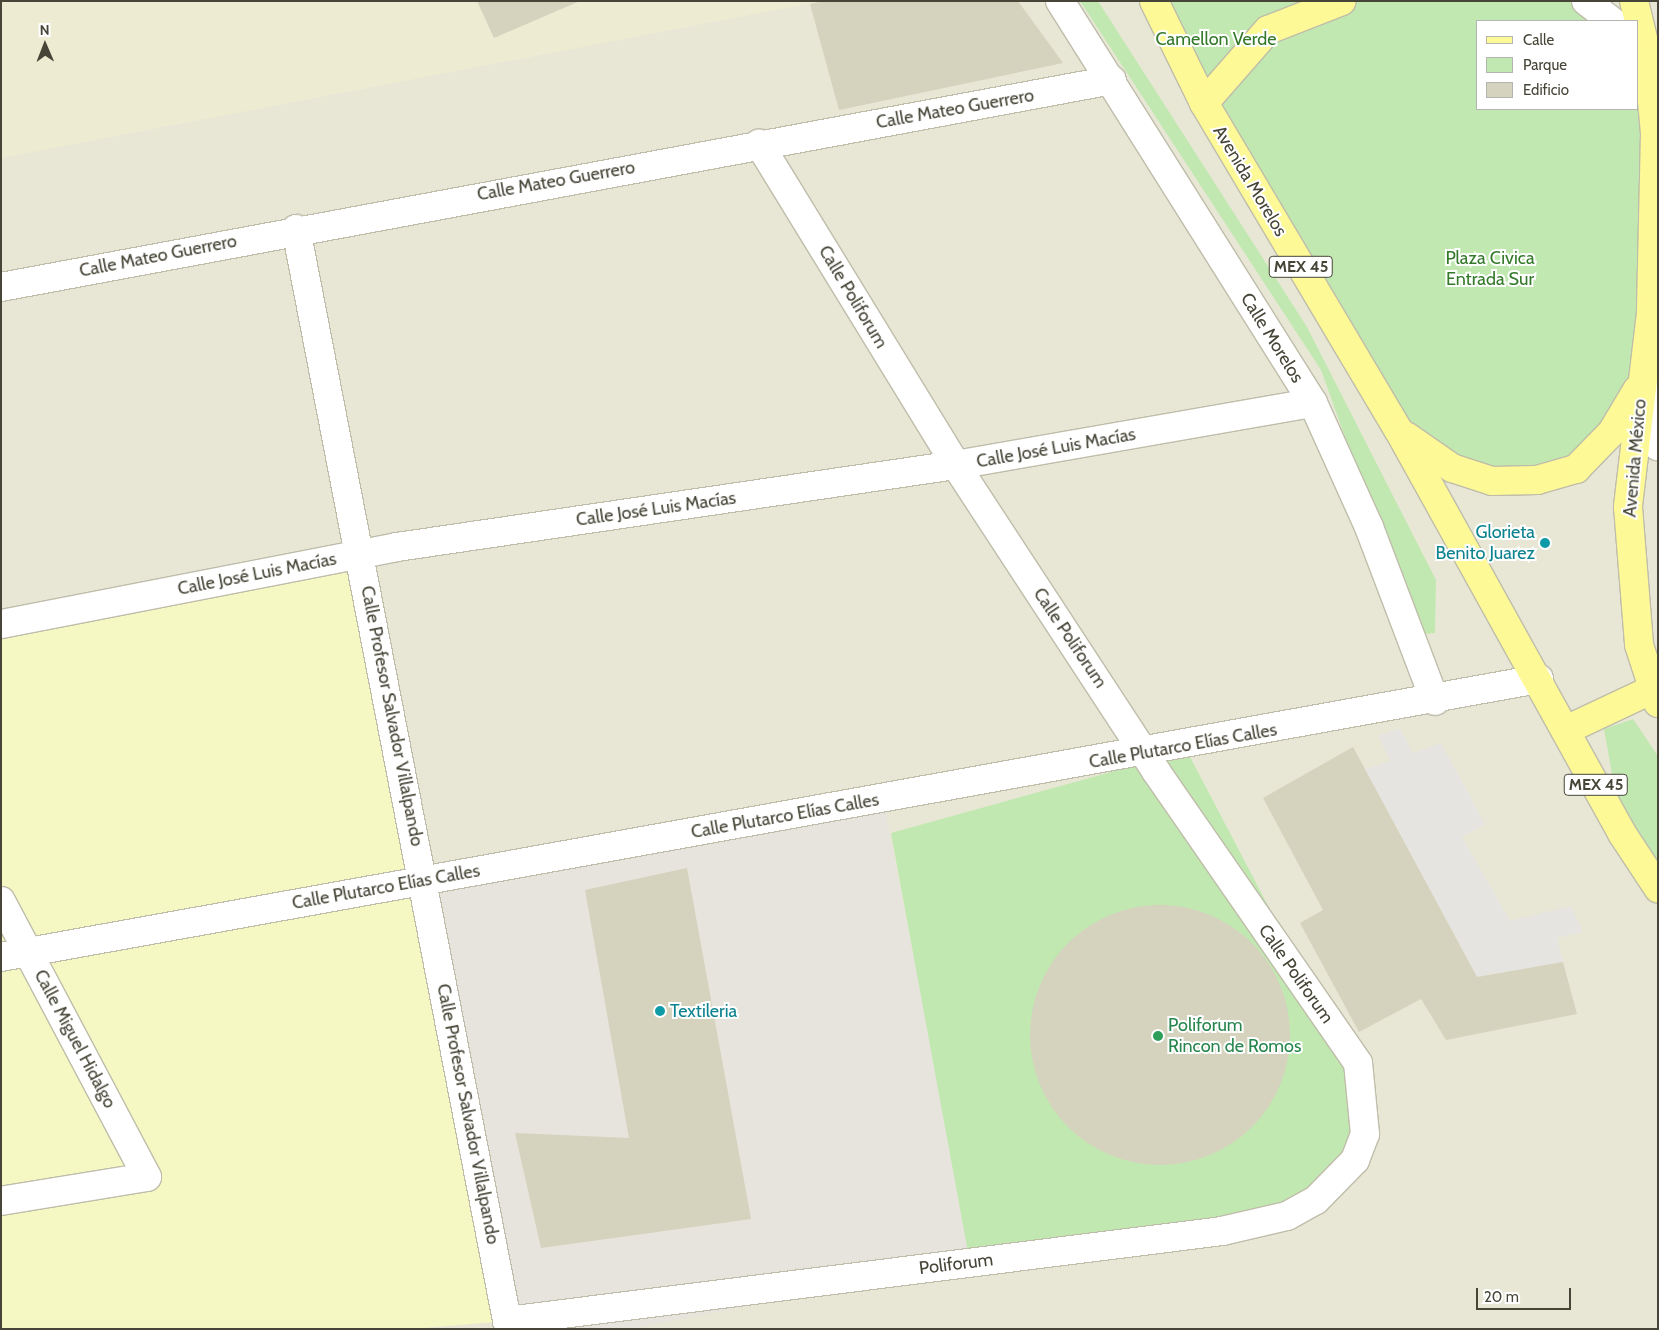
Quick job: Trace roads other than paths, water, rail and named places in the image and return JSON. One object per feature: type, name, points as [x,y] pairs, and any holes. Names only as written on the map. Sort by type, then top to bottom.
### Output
[{"type":"main road","points":[[1204,103],[1268,30],[1342,1]]},
{"type":"main road","name":"Avenida México","points":[[1634,1],[1648,52],[1656,175],[1654,310],[1643,379],[1628,507],[1639,645],[1655,696]]},
{"type":"main road","name":"Avenida Morelos","points":[[1155,2],[1204,103],[1399,431]]},
{"type":"main road","points":[[1399,431],[1452,468],[1492,481],[1537,480],[1576,469],[1612,432],[1643,379]]},
{"type":"main road","name":"MEX 45","points":[[1399,431],[1539,679],[1623,835],[1658,888]]},
{"type":"main road","points":[[1566,730],[1655,696]]},
{"type":"street","name":"Calle Morelos","points":[[1060,1],[1112,80],[1312,402],[1369,527],[1435,701]]},
{"type":"street","points":[[1586,1],[1611,20]]},
{"type":"street","name":"Calle Mateo Guerrero","points":[[1,287],[296,229],[1112,80]]},
{"type":"street","name":"Calle Poliforum","points":[[759,144],[956,465],[1146,752],[1358,1064],[1365,1134]]},
{"type":"street","name":"Calle Profesor Salvador Villalpando","points":[[296,229],[362,554],[507,1321]]},
{"type":"street","points":[[1643,379],[1658,446]]},
{"type":"street","name":"Calle José Luis Macías","points":[[1,624],[362,554],[956,465],[1312,402]]},
{"type":"street","name":"Calle Plutarco Elías Calles","points":[[1,957],[423,880],[1435,701],[1539,679]]},
{"type":"street","name":"Calle Miguel Hidalgo","points":[[1,901],[147,1177],[1,1201]]},
{"type":"street","name":"Poliforum","points":[[507,1321],[1222,1231],[1278,1218],[1316,1200],[1342,1176],[1365,1134]]},
{"type":"place","name":"Glorieta Benito Juarez","points":[[1545,543]]},
{"type":"place","name":"Textileria","points":[[660,1011]]},
{"type":"place","name":"Poliforum Rincon de Romos","points":[[1158,1036]]},
{"type":"park label","name":"Camellon Verde","points":[[1216,39]]},
{"type":"park label","name":"Plaza Civica Entrada Sur","points":[[1490,269]]}]
